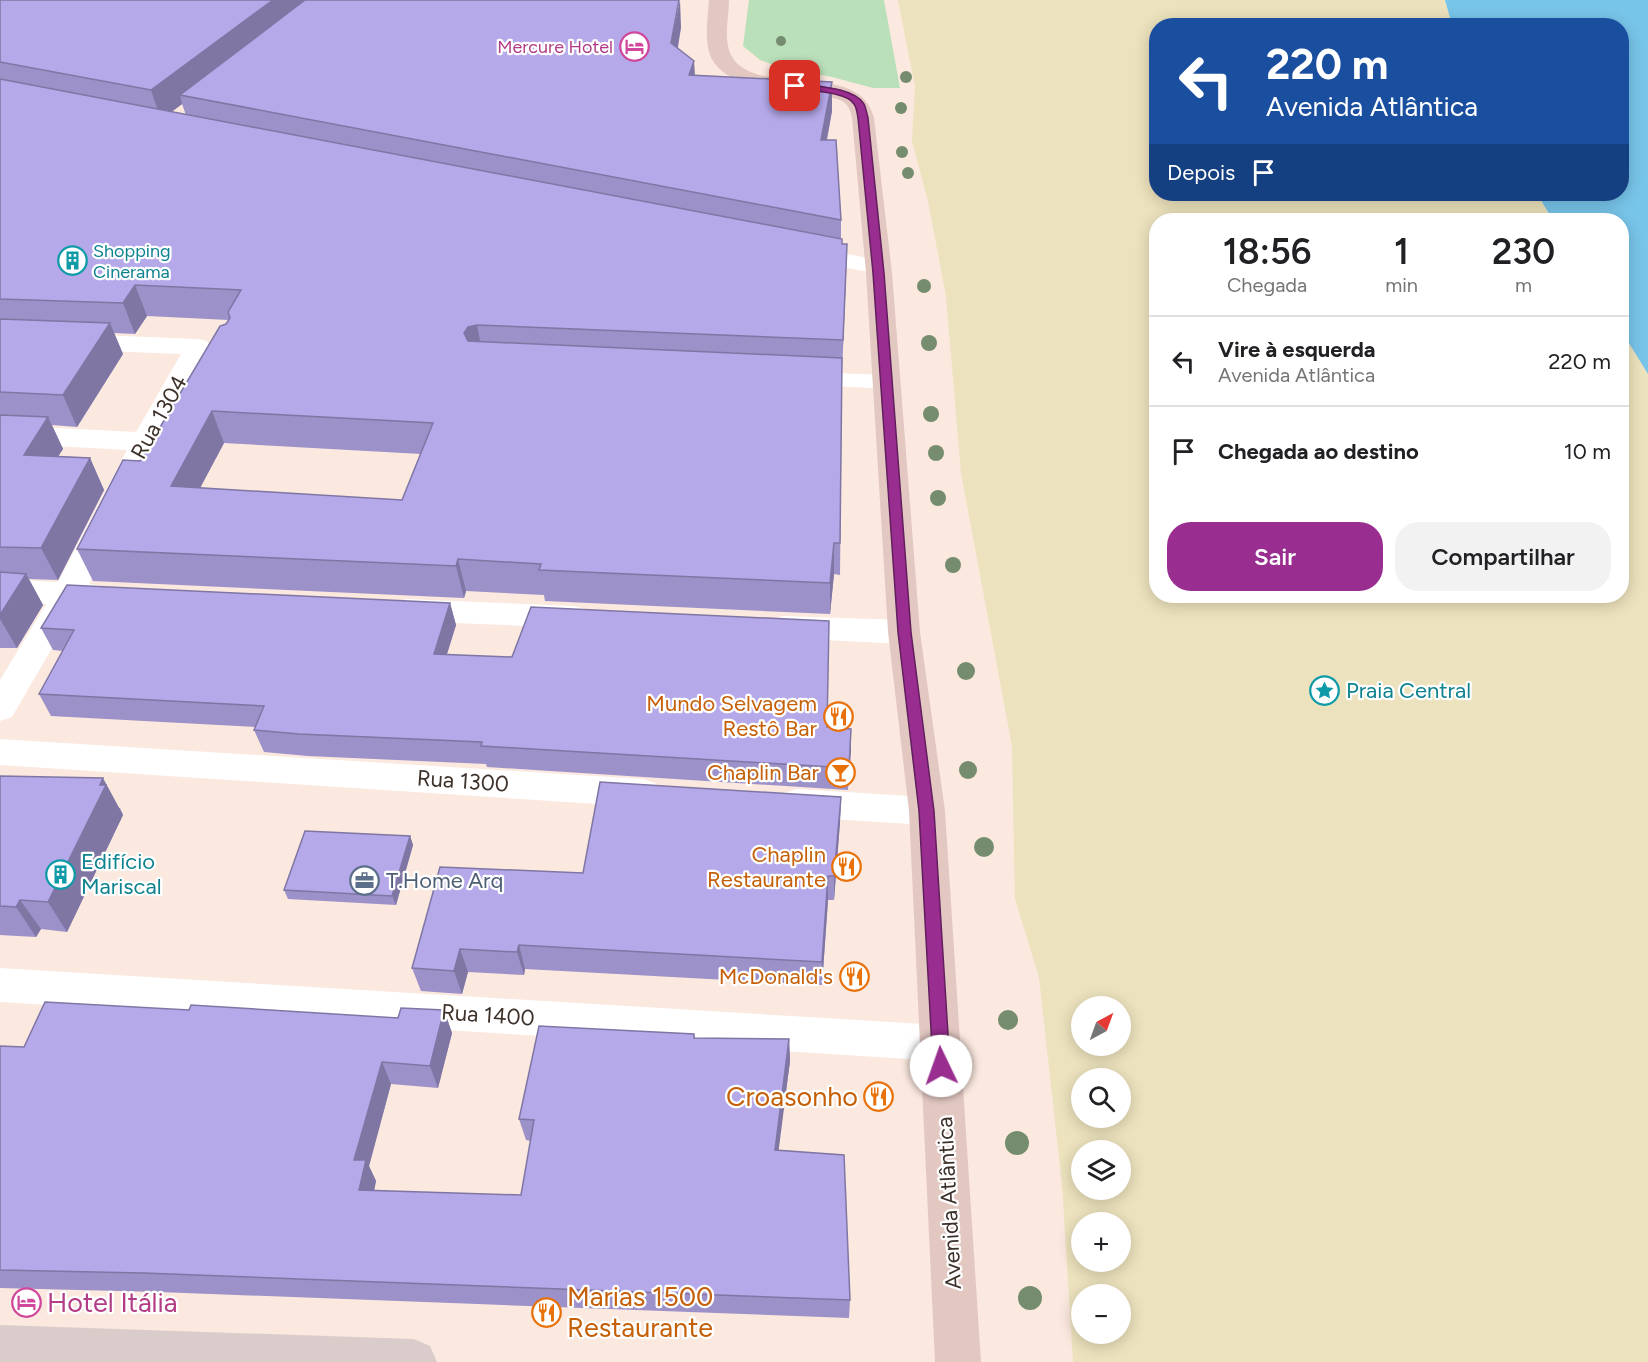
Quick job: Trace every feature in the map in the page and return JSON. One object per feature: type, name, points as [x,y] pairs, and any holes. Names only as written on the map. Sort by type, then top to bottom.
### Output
[{"type":"main road","name":"Avenida Atlântica","points":[[719,0],[718,45],[723,59],[731,69],[750,79],[842,93],[854,98],[860,105],[878,267],[904,632],[927,811],[958,1362]]},
{"type":"street","points":[[784,248],[878,267]]},
{"type":"street","name":"Rua 1304","points":[[0,339],[208,347],[145,442],[68,594],[0,708]]},
{"type":"street","points":[[0,434],[145,442]]},
{"type":"street","points":[[0,590],[140,598]]},
{"type":"street","points":[[379,609],[606,619]]},
{"type":"street","points":[[750,625],[904,632]]},
{"type":"street","name":"Rua 1300","points":[[0,752],[676,795]]},
{"type":"street","points":[[771,801],[927,811]]},
{"type":"street","name":"Rua 1400","points":[[0,985],[940,1043]]},
{"type":"street","points":[[0,1348],[414,1362]]},
{"type":"lane","points":[[788,378],[887,382]]},
{"type":"green space","points":[[749,0],[884,0],[900,88],[873,88],[760,60],[743,46]]},
{"type":"sand","name":"Praia Central","points":[[898,0],[1445,0],[1450,18],[1149,18],[1149,201],[1541,201],[1549,213],[1149,213],[1149,603],[1629,603],[1629,343],[1648,374],[1648,1362],[1073,1362],[1072,1344],[1131,1344],[1131,1284],[1071,1284],[1071,1330],[1062,1184],[1039,977],[1015,899],[1012,746],[961,473],[946,296],[928,201],[912,141],[915,87]]},
{"type":"water","points":[[1445,0],[1648,0],[1648,374],[1629,343],[1629,213],[1549,213],[1541,201],[1629,201],[1629,18],[1450,18]]},
{"type":"building","points":[[0,0],[273,0],[151,90],[0,62]]},
{"type":"building","points":[[305,0],[679,0],[671,43],[694,61],[689,75],[832,82],[821,140],[836,140],[841,220],[180,95]]},
{"type":"building","points":[[0,79],[842,239],[842,244],[847,244],[843,340],[477,325],[468,327],[464,333],[468,341],[842,358],[840,543],[834,543],[830,583],[539,570],[541,564],[458,559],[456,566],[77,549],[123,460],[140,461],[220,326],[226,324],[230,318],[228,312],[241,290],[135,285],[123,303],[0,299]],"holes":[[[212,411],[433,423],[402,500],[171,486]]]},
{"type":"building","points":[[0,319],[110,323],[63,395],[0,392]]},
{"type":"building","points":[[0,415],[48,417],[24,455],[90,458],[41,548],[0,547]]},
{"type":"building","points":[[0,572],[26,574],[0,615]]},
{"type":"building","points":[[67,585],[450,603],[434,654],[512,657],[531,607],[829,621],[827,727],[851,729],[849,768],[481,746],[482,742],[254,730],[264,706],[39,694],[74,630],[41,628]]},
{"type":"building","points":[[0,776],[103,778],[100,785],[106,785],[48,902],[20,900],[16,907],[0,906]]},
{"type":"building","points":[[600,782],[841,797],[834,876],[828,876],[822,962],[519,945],[517,952],[460,949],[454,971],[412,968],[440,867],[583,873]]},
{"type":"building","points":[[305,831],[410,836],[392,896],[284,890]]},
{"type":"building","points":[[45,1002],[189,1010],[191,1005],[398,1018],[401,1008],[444,1010],[430,1066],[382,1062],[354,1160],[366,1160],[359,1190],[521,1195],[534,1120],[519,1119],[539,1026],[694,1034],[694,1038],[789,1039],[775,1150],[844,1155],[850,1300],[143,1273],[0,1270],[0,1046],[24,1047]]},
{"type":"place","name":"Mercure Hotel","points":[[634,47]]},
{"type":"place","name":"Shopping Cinerama","points":[[72,261]]},
{"type":"place","name":"Praia Central","points":[[1325,690]]},
{"type":"place","name":"Mundo Selvagem Restô Bar","points":[[838,716]]},
{"type":"place","name":"Chaplin Bar","points":[[840,772]]},
{"type":"place","name":"Chaplin Restaurante","points":[[847,867]]},
{"type":"place","name":"Edifício Mariscal","points":[[60,874]]},
{"type":"place","name":"T.Home Arq","points":[[365,880]]},
{"type":"place","name":"McDonald's","points":[[854,976]]},
{"type":"place","name":"Croasonho","points":[[879,1096]]},
{"type":"place","name":"Hotel Itália","points":[[26,1302]]},
{"type":"place","name":"Marias 1500 Restaurante","points":[[546,1312]]},
{"type":"route","points":[[795,86],[842,93],[854,98],[860,105],[863,118],[879,273],[904,632],[927,811],[941,1066]]}]
